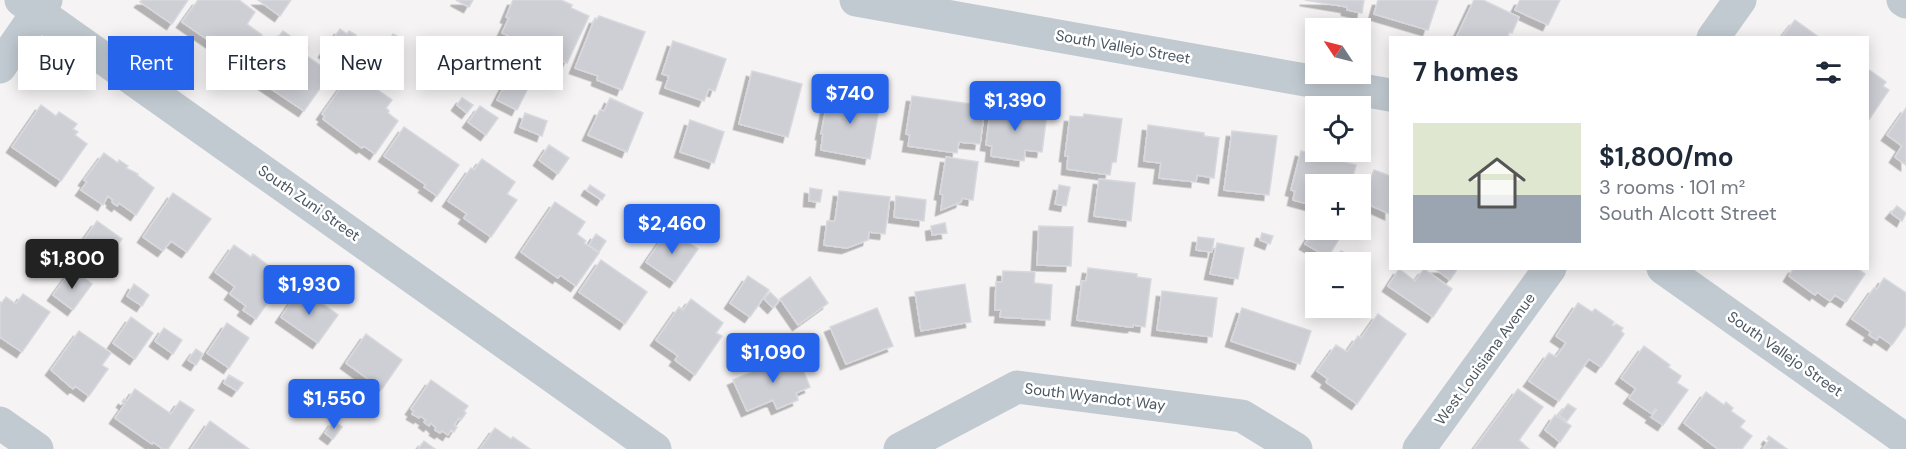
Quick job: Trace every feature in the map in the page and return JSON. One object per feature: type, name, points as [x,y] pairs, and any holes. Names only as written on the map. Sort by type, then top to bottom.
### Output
[{"type":"street","name":"South Vallejo Street","points":[[856,0],[1389,95]]},
{"type":"street","points":[[1714,36],[1740,0]]},
{"type":"street","points":[[0,67],[35,4]]},
{"type":"street","name":"South Zuni Street","points":[[35,4],[655,449]]},
{"type":"street","name":"West Louisiana Avenue","points":[[1419,449],[1549,270]]},
{"type":"street","name":"South Vallejo Street","points":[[1666,270],[1906,441]]},
{"type":"street","name":"South Wyandot Way","points":[[900,449],[1017,387],[1242,416],[1296,449]]},
{"type":"street","points":[[0,423],[37,449]]},
{"type":"building","points":[[142,0],[188,0],[172,24],[140,2]]},
{"type":"building","points":[[198,0],[239,0],[255,12],[247,24],[262,35],[206,36],[206,38],[182,22]]},
{"type":"building","points":[[258,0],[291,0],[280,16]]},
{"type":"building","points":[[456,0],[473,0],[469,7]]},
{"type":"building","points":[[513,0],[561,0],[572,5],[571,8],[589,16],[567,63],[563,61],[563,36],[508,36],[502,33],[509,18],[506,17]]},
{"type":"building","points":[[1305,0],[1364,0],[1362,13],[1347,10],[1347,7]]},
{"type":"building","points":[[1378,0],[1438,0],[1428,30],[1374,14]]},
{"type":"building","points":[[1474,0],[1483,0],[1519,17],[1512,33],[1509,32],[1508,36],[1457,36]]},
{"type":"building","points":[[1520,0],[1560,0],[1548,25],[1515,10]]},
{"type":"building","points":[[599,16],[645,32],[622,90],[597,80],[598,76],[575,68],[595,18]]},
{"type":"building","points":[[1795,20],[1817,36],[1783,36]]},
{"type":"building","points":[[340,29],[347,34],[349,31],[356,35],[355,36],[335,36]]},
{"type":"building","points":[[283,31],[290,36],[279,36]]},
{"type":"building","points":[[673,41],[726,59],[715,91],[709,89],[704,101],[665,88],[669,76],[662,74]]},
{"type":"building","points":[[308,57],[320,65],[320,88],[304,111],[273,90],[308,90]]},
{"type":"building","points":[[1869,70],[1886,82],[1883,86],[1889,90],[1869,120]]},
{"type":"building","points":[[752,71],[802,84],[788,137],[739,124]]},
{"type":"building","points":[[339,90],[378,90],[392,100],[386,108],[388,113],[398,121],[375,154],[364,146],[362,148],[323,119],[325,116],[322,114]]},
{"type":"building","points":[[502,90],[527,90],[517,110],[497,100]]},
{"type":"building","points":[[829,94],[856,99],[856,94],[881,98],[870,159],[821,150],[823,134],[821,134]]},
{"type":"building","points":[[912,96],[985,106],[980,144],[959,142],[957,153],[908,146],[910,135],[906,134]]},
{"type":"building","points":[[462,98],[473,105],[467,113],[457,105]]},
{"type":"building","points":[[610,98],[643,113],[627,152],[588,135],[600,110],[604,111]]},
{"type":"building","points":[[41,105],[56,116],[59,112],[77,124],[73,129],[78,132],[75,135],[87,144],[61,181],[12,147]]},
{"type":"building","points":[[480,106],[498,118],[486,135],[468,122]]},
{"type":"building","points":[[991,106],[1047,113],[1042,152],[1025,150],[1024,161],[991,156],[992,146],[986,145]]},
{"type":"building","points":[[1906,108],[1906,165],[1895,157],[1902,146],[1887,135]]},
{"type":"building","points":[[525,113],[547,121],[542,136],[520,127]]},
{"type":"building","points":[[1084,114],[1122,119],[1116,162],[1112,162],[1110,175],[1067,169],[1068,156],[1065,156],[1070,116],[1083,117]]},
{"type":"building","points":[[690,120],[724,132],[714,163],[680,152]]},
{"type":"building","points":[[1148,125],[1204,133],[1204,136],[1219,138],[1214,178],[1197,175],[1196,182],[1159,178],[1161,163],[1144,161]]},
{"type":"building","points":[[404,127],[459,165],[437,196],[424,187],[426,185],[384,156]]},
{"type":"building","points":[[1232,131],[1277,136],[1269,195],[1224,190]]},
{"type":"building","points":[[549,145],[569,158],[558,174],[539,160]]},
{"type":"building","points":[[1301,151],[1305,152],[1305,162],[1344,162],[1356,165],[1354,174],[1305,174],[1305,203],[1293,200],[1295,191],[1291,190]]},
{"type":"building","points":[[104,153],[118,163],[119,160],[128,166],[126,168],[138,174],[154,188],[136,215],[119,203],[117,206],[108,196],[103,205],[81,190],[87,182],[84,180]]},
{"type":"building","points":[[946,157],[978,162],[973,200],[962,198],[961,202],[941,210],[943,195],[940,194]]},
{"type":"building","points":[[482,159],[515,182],[507,194],[517,200],[491,237],[464,218],[467,214],[448,201],[471,168],[474,170]]},
{"type":"building","points":[[1374,170],[1389,176],[1389,214],[1371,205],[1371,177]]},
{"type":"building","points":[[1099,179],[1135,183],[1131,221],[1094,216]]},
{"type":"building","points":[[590,185],[605,195],[602,200],[587,190]]},
{"type":"building","points":[[1059,185],[1070,187],[1066,206],[1055,204]]},
{"type":"building","points":[[810,188],[822,190],[820,202],[809,201]]},
{"type":"building","points":[[839,191],[890,197],[885,234],[869,232],[868,240],[847,248],[824,245],[827,221],[835,221]]},
{"type":"building","points":[[173,193],[211,219],[187,252],[171,241],[163,251],[143,237]]},
{"type":"building","points":[[896,196],[926,200],[924,221],[894,217]]},
{"type":"building","points":[[555,202],[585,222],[577,234],[586,241],[584,243],[599,253],[576,286],[560,275],[558,278],[521,252]]},
{"type":"building","points":[[1897,206],[1906,213],[1902,221],[1891,213]]},
{"type":"building","points":[[645,210],[663,222],[656,231],[639,219]]},
{"type":"building","points":[[97,221],[122,239],[103,266],[78,248]]},
{"type":"building","points":[[945,223],[947,233],[932,235],[931,226]]},
{"type":"building","points":[[1039,226],[1073,227],[1071,266],[1037,265]]},
{"type":"building","points":[[669,229],[698,249],[675,282],[646,262]]},
{"type":"building","points":[[1262,233],[1273,236],[1270,244],[1260,240]]},
{"type":"building","points":[[596,234],[606,241],[599,252],[589,245]]},
{"type":"building","points":[[1198,237],[1214,239],[1212,252],[1196,250]]},
{"type":"building","points":[[1307,240],[1338,240],[1331,252],[1319,252],[1305,244]]},
{"type":"building","points":[[1217,243],[1244,248],[1238,279],[1210,274]]},
{"type":"building","points":[[234,245],[251,257],[253,254],[284,280],[256,319],[243,310],[246,306],[230,294],[235,287],[215,272]]},
{"type":"building","points":[[601,260],[647,292],[625,324],[579,292]]},
{"type":"building","points":[[1088,268],[1137,274],[1137,277],[1151,279],[1145,327],[1077,320],[1082,281],[1086,281]]},
{"type":"building","points":[[72,269],[92,284],[73,310],[53,295]]},
{"type":"building","points":[[1398,270],[1415,281],[1425,270],[1452,289],[1433,317],[1388,286]]},
{"type":"building","points":[[1437,270],[1457,270],[1450,280]]},
{"type":"building","points":[[1793,270],[1860,270],[1865,274],[1846,302],[1835,295],[1830,301],[1817,292],[1815,295],[1789,276]]},
{"type":"building","points":[[1003,271],[1035,272],[1034,283],[1052,285],[1050,320],[1000,317],[1001,310],[995,310],[996,282],[1002,282]]},
{"type":"building","points":[[748,276],[769,290],[750,317],[730,303]]},
{"type":"building","points":[[810,277],[828,303],[798,325],[780,299]]},
{"type":"building","points":[[1884,278],[1906,293],[1906,325],[1892,345],[1879,336],[1877,340],[1869,335],[1871,332],[1852,319]]},
{"type":"building","points":[[134,284],[149,295],[142,306],[127,296]]},
{"type":"building","points":[[965,284],[971,322],[921,331],[915,292]]},
{"type":"building","points":[[301,288],[338,315],[318,343],[281,317]]},
{"type":"building","points":[[1162,291],[1217,298],[1212,337],[1157,330]]},
{"type":"building","points":[[770,292],[779,301],[773,308],[764,299]]},
{"type":"building","points":[[23,294],[50,312],[22,352],[0,337],[0,305],[6,297],[16,304]]},
{"type":"building","points":[[691,299],[723,323],[716,333],[722,336],[695,375],[675,360],[678,356],[656,340],[679,307],[683,310]]},
{"type":"building","points":[[1578,303],[1592,312],[1595,309],[1614,322],[1612,325],[1616,324],[1623,328],[1621,331],[1624,334],[1601,367],[1589,359],[1559,401],[1529,381],[1549,353],[1556,357],[1566,343],[1556,336]]},
{"type":"building","points":[[877,308],[893,346],[846,364],[830,327]]},
{"type":"building","points":[[1242,308],[1311,331],[1300,364],[1231,341]]},
{"type":"building","points":[[1378,314],[1406,334],[1357,404],[1326,382],[1328,379],[1317,371],[1336,345],[1347,352],[1358,336],[1361,338]]},
{"type":"building","points":[[131,317],[153,333],[135,359],[113,343]]},
{"type":"building","points":[[227,323],[249,338],[229,368],[207,353]]},
{"type":"building","points":[[164,328],[182,340],[173,354],[155,341]]},
{"type":"building","points":[[79,331],[111,353],[102,365],[108,369],[89,396],[75,386],[73,389],[51,370]]},
{"type":"building","points":[[366,334],[402,360],[382,389],[346,363]]},
{"type":"building","points":[[1644,346],[1681,376],[1677,383],[1688,390],[1663,425],[1651,417],[1657,410],[1655,409],[1652,414],[1629,398],[1636,389],[1621,378]]},
{"type":"building","points":[[196,349],[203,354],[196,365],[188,360]]},
{"type":"building","points":[[796,353],[810,387],[796,393],[798,400],[777,409],[773,400],[747,411],[733,380]]},
{"type":"building","points":[[229,375],[243,383],[237,391],[224,383]]},
{"type":"building","points":[[431,380],[468,406],[461,420],[459,418],[454,425],[457,427],[454,432],[451,430],[448,435],[435,430],[436,428],[431,423],[429,426],[420,416],[419,418],[412,414],[414,411],[411,409]]},
{"type":"building","points":[[135,389],[171,414],[180,401],[194,410],[168,449],[163,449],[153,442],[152,444],[115,418],[125,404],[122,402],[124,399],[127,401]]},
{"type":"building","points":[[1518,389],[1543,407],[1519,440],[1529,449],[1474,449]]},
{"type":"building","points":[[1706,392],[1724,405],[1726,402],[1733,408],[1731,411],[1745,421],[1740,427],[1752,436],[1742,449],[1718,449],[1684,423]]},
{"type":"building","points":[[1568,404],[1576,409],[1567,421],[1559,415]]},
{"type":"building","points":[[1555,415],[1571,426],[1560,442],[1545,430]]},
{"type":"building","points":[[210,421],[249,449],[191,449]]},
{"type":"building","points":[[334,421],[342,427],[333,439],[325,433]]},
{"type":"building","points":[[495,428],[511,439],[513,437],[530,449],[480,449]]},
{"type":"building","points":[[1769,436],[1787,449],[1763,449]]},
{"type":"building","points":[[424,441],[435,449],[418,449]]}]
